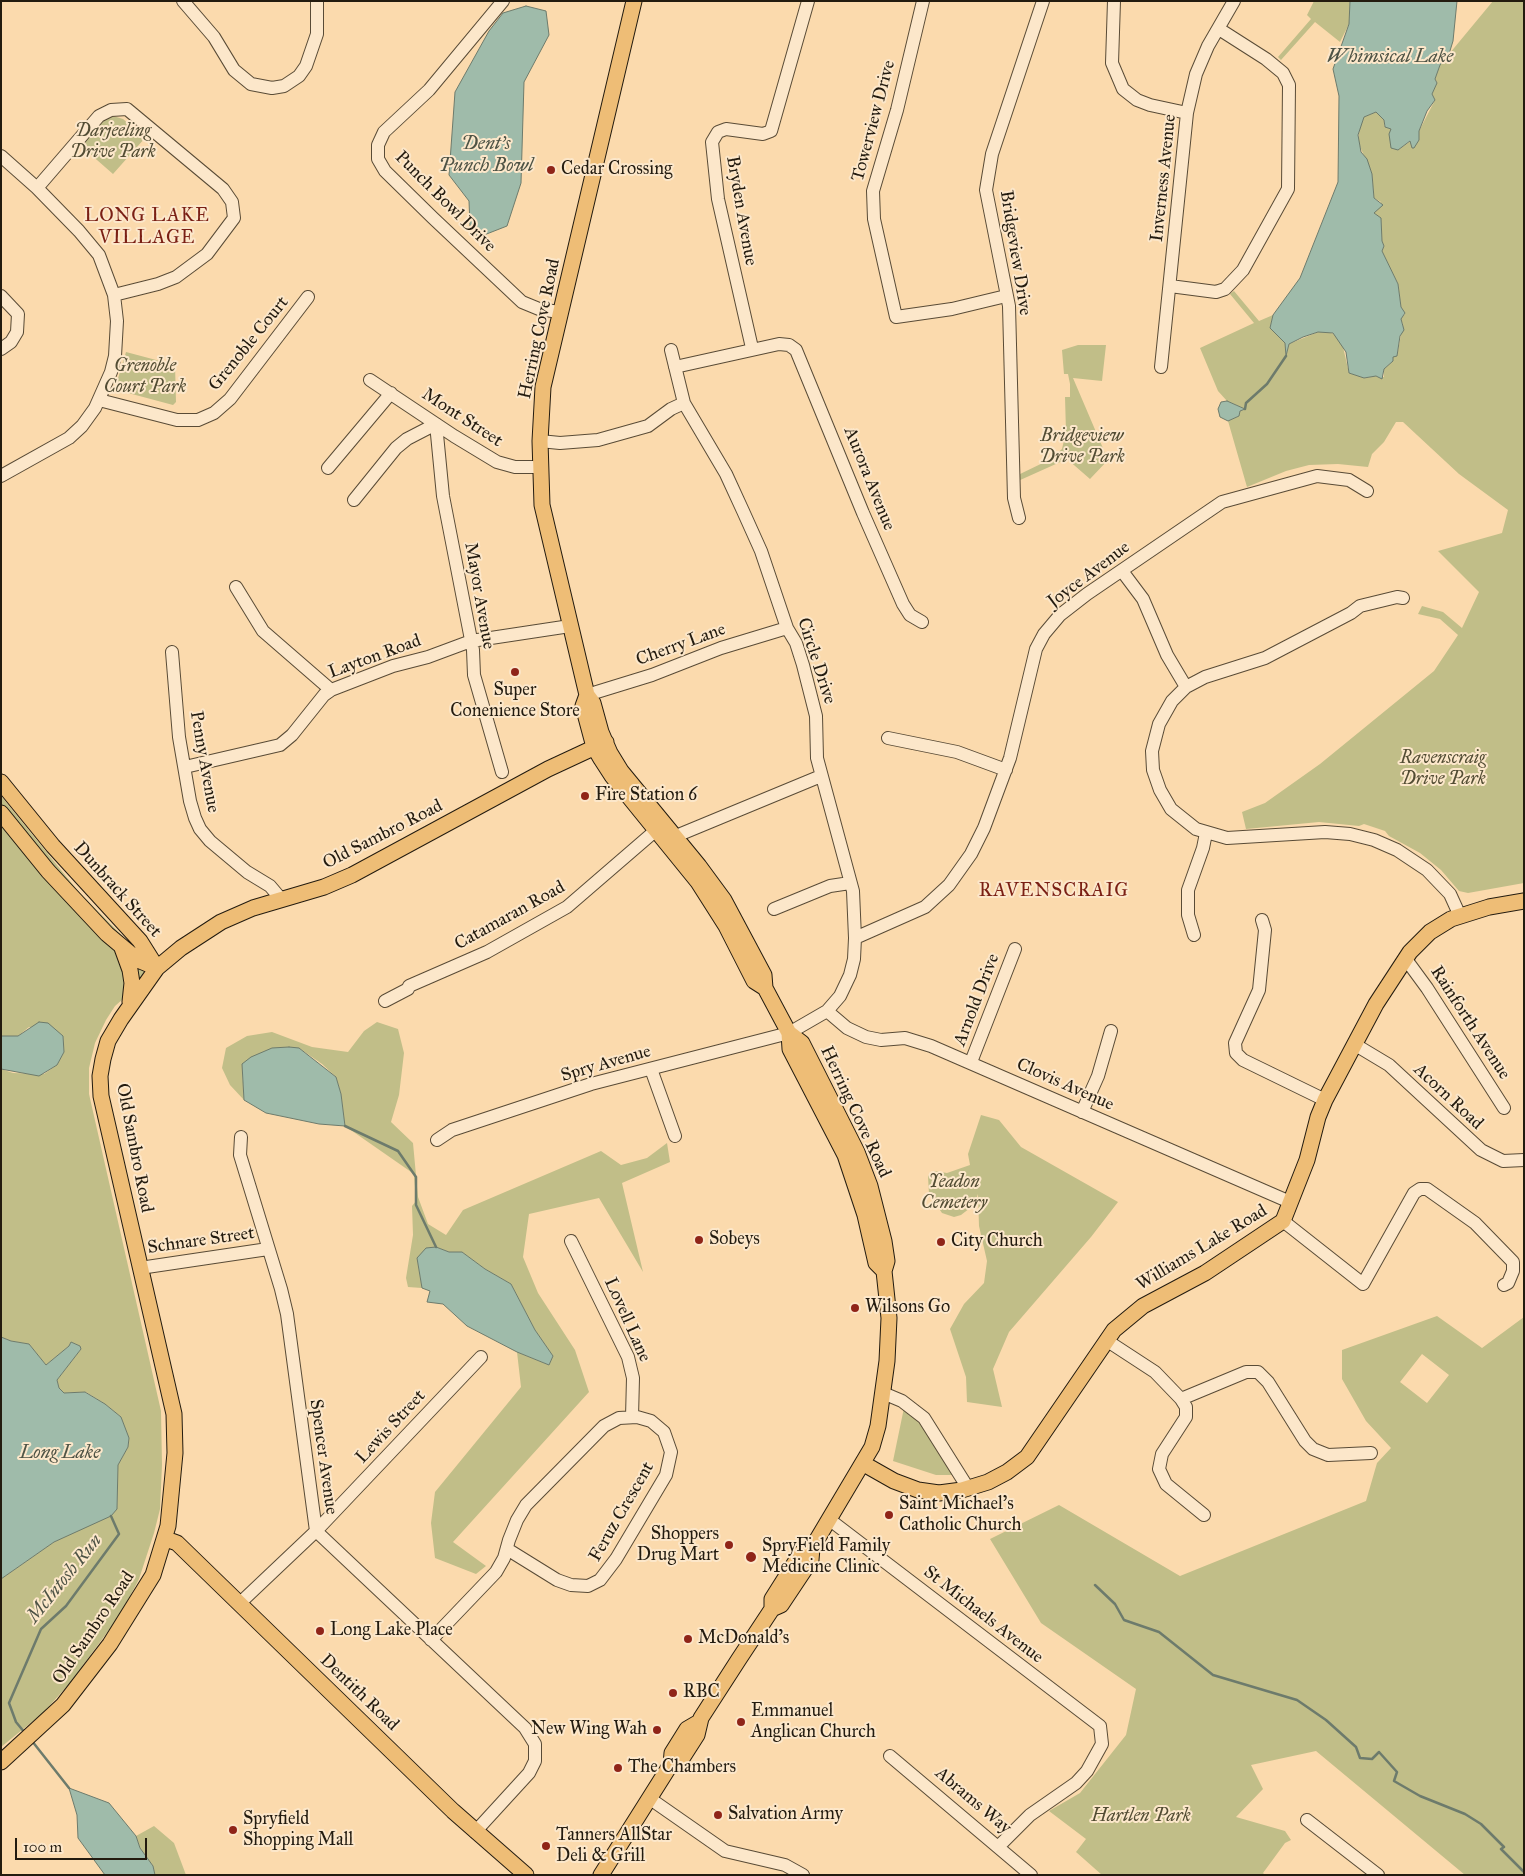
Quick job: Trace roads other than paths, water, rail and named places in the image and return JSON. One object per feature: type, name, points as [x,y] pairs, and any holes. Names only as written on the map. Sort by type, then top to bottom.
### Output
[{"type":"main road","name":"Herring Cove Road","points":[[634,1],[543,387],[540,441],[542,505],[587,695],[583,706],[612,776],[660,827],[726,926],[754,981],[765,988]]},
{"type":"main road","name":"Old Sambro Road","points":[[1,1762],[80,1686],[125,1621],[153,1575],[166,1539],[175,1453],[174,1414],[101,1089],[103,1059],[108,1041],[130,1005],[157,968],[194,938],[222,922],[253,908],[324,887],[352,875],[548,769],[600,745]]},
{"type":"main road","name":"Dunbrack Street","points":[[1,782],[58,853],[140,941],[157,968]]},
{"type":"main road","name":"Dunbrack Street","points":[[1,813],[68,894],[122,948],[138,960],[157,968]]},
{"type":"main road","name":"Herring Cove Road","points":[[603,1873],[671,1764],[672,1753],[687,1729],[699,1722],[772,1609],[782,1605],[811,1560],[812,1548],[864,1464],[872,1447],[878,1426],[883,1393],[889,1318],[884,1271],[876,1263],[865,1215],[845,1155],[790,1049],[789,1033],[765,988],[764,975],[724,900],[676,836],[660,827]]},
{"type":"main road","name":"Williams Lake Road","points":[[864,1464],[894,1481],[918,1490],[940,1493],[968,1488],[998,1478],[1027,1457],[1114,1330],[1143,1306],[1205,1273],[1283,1220],[1307,1160],[1318,1117],[1325,1100],[1354,1044],[1405,958],[1430,932],[1460,916],[1489,907],[1524,901]]},
{"type":"main road","points":[[122,948],[132,983],[130,1005]]},
{"type":"main road","name":"Dentith Road","points":[[166,1539],[177,1543],[475,1832],[526,1875]]},
{"type":"street","points":[[183,1],[214,36],[234,70],[251,84],[272,88],[284,86],[299,76],[306,66],[317,34],[317,1]]},
{"type":"street","name":"Punch Bowl Drive","points":[[503,1],[429,90],[384,132],[378,144],[378,159],[385,170],[433,218],[522,302],[539,309],[560,312]]},
{"type":"street","name":"Bryden Avenue","points":[[752,348],[718,199],[712,142],[716,134],[726,129],[763,134],[769,133],[773,127],[808,1]]},
{"type":"street","name":"Towerview Drive","points":[[923,1],[897,110],[872,191],[874,219],[896,317],[952,308],[1006,296]]},
{"type":"street","name":"Bridgeview Drive","points":[[1019,518],[1014,498],[1009,306],[986,190],[992,154],[1043,1]]},
{"type":"street","points":[[1114,1],[1112,63],[1123,89],[1137,100],[1150,106],[1187,113]]},
{"type":"street","name":"Inverness Avenue","points":[[1161,367],[1187,113],[1196,74],[1208,46],[1220,29],[1234,1]]},
{"type":"street","points":[[1170,286],[1216,292],[1225,289],[1243,270],[1288,190],[1289,85],[1283,73],[1266,59],[1220,29]]},
{"type":"street","points":[[39,186],[99,116],[111,110],[127,108],[223,189],[232,202],[234,218],[207,254],[176,277],[158,284],[114,295]]},
{"type":"street","points":[[1,156],[39,186],[99,256],[114,295],[117,321],[115,356],[111,372],[99,400],[82,426],[69,438],[1,476]]},
{"type":"street","points":[[1,296],[18,314],[17,332],[10,342],[1,349]]},
{"type":"street","name":"Grenoble Court","points":[[99,400],[177,420],[198,420],[214,413],[230,399],[308,297]]},
{"type":"street","name":"Aurora Avenue","points":[[752,348],[779,344],[789,345],[796,350],[863,514],[904,604],[910,615],[922,622]]},
{"type":"street","points":[[675,367],[752,348]]},
{"type":"street","name":"Circle Drive","points":[[671,350],[684,403],[726,474],[744,511],[761,551],[787,628],[796,643],[816,716],[817,758],[821,776],[853,891],[855,938],[854,959],[850,975],[840,996],[827,1011],[789,1033]]},
{"type":"street","name":"Mont Street","points":[[370,380],[436,424],[500,463],[518,467],[541,468]]},
{"type":"street","points":[[328,468],[391,393]]},
{"type":"street","points":[[540,441],[560,443],[598,440],[648,426],[668,411],[684,403]]},
{"type":"street","points":[[354,500],[396,448],[436,424]]},
{"type":"street","name":"Mayor Avenue","points":[[436,424],[443,496],[471,641],[474,674],[502,772]]},
{"type":"street","name":"Joyce Avenue","points":[[855,938],[912,915],[932,902],[949,885],[970,854],[984,828],[1006,770],[1031,665],[1044,634],[1060,615],[1222,502],[1317,476],[1349,480],[1367,491]]},
{"type":"street","points":[[1122,571],[1144,599],[1167,655],[1186,687]]},
{"type":"street","points":[[236,587],[263,631],[332,690]]},
{"type":"street","points":[[1403,598],[1397,597],[1360,606],[1265,658],[1205,678],[1186,687],[1172,701],[1162,716],[1153,742],[1152,760],[1160,790],[1171,808],[1187,823],[1206,833],[1227,838],[1239,838],[1325,832],[1350,834],[1374,840],[1397,850],[1427,870],[1450,894],[1460,916]]},
{"type":"street","name":"Layton Road","points":[[185,767],[280,745],[292,735],[324,695],[332,690],[393,666],[428,657],[471,641],[570,626]]},
{"type":"street","name":"Cherry Lane","points":[[587,695],[652,675],[721,648],[787,628]]},
{"type":"street","name":"Penny Avenue","points":[[172,652],[180,737],[190,801],[202,833],[247,872],[270,886],[281,899]]},
{"type":"street","points":[[888,738],[957,752],[1006,770]]},
{"type":"street","points":[[676,836],[821,776]]},
{"type":"street","name":"Catamaran Road","points":[[384,1001],[408,989],[409,986],[487,952],[567,906],[660,827]]},
{"type":"street","points":[[1194,935],[1188,916],[1188,890],[1203,848],[1206,833]]},
{"type":"street","points":[[774,909],[830,886],[850,883]]},
{"type":"street","points":[[1262,920],[1265,930],[1260,990],[1235,1043],[1236,1053],[1243,1060],[1325,1100]]},
{"type":"street","name":"Arnold Drive","points":[[971,1062],[1015,949]]},
{"type":"street","name":"Rainforth Avenue","points":[[1405,958],[1504,1108]]},
{"type":"street","name":"Clovis Avenue","points":[[827,1011],[847,1028],[866,1037],[917,1041],[971,1062],[1290,1202]]},
{"type":"street","points":[[1082,1112],[1098,1076],[1111,1030]]},
{"type":"street","name":"Spry Avenue","points":[[437,1140],[452,1130],[591,1084],[789,1033]]},
{"type":"street","name":"Acorn Road","points":[[1354,1044],[1389,1065],[1481,1150],[1503,1160],[1524,1160]]},
{"type":"street","points":[[651,1069],[675,1136]]},
{"type":"street","name":"Spencer Avenue","points":[[241,1137],[240,1155],[287,1314],[316,1531],[527,1731],[535,1744],[536,1756],[529,1773],[475,1832]]},
{"type":"street","points":[[1283,1220],[1363,1284],[1414,1193],[1424,1188],[1431,1190],[1475,1223],[1513,1262],[1513,1271],[1508,1283],[1504,1285]]},
{"type":"street","name":"Lovell Lane","points":[[571,1241],[628,1357],[633,1378],[632,1417]]},
{"type":"street","name":"Schnare Street","points":[[140,1268],[268,1249]]},
{"type":"street","points":[[1106,1340],[1155,1372],[1182,1399],[1186,1407],[1186,1417],[1162,1454],[1159,1469],[1166,1484],[1204,1515]]},
{"type":"street","name":"Lewis Street","points":[[240,1603],[316,1531],[481,1357]]},
{"type":"street","points":[[1182,1399],[1246,1372],[1258,1372],[1268,1382],[1305,1441],[1313,1448],[1328,1455],[1371,1453]]},
{"type":"street","points":[[883,1393],[902,1401],[924,1418],[968,1488]]},
{"type":"street","points":[[431,1640],[496,1572],[507,1549],[517,1520],[532,1498],[604,1426],[615,1420],[632,1417]]},
{"type":"street","name":"Feruz Crescent","points":[[507,1549],[557,1580],[571,1585],[588,1586],[603,1578],[669,1469],[671,1448],[664,1432],[651,1421],[632,1417]]},
{"type":"street","name":"St Michaels Avenue","points":[[830,1520],[1100,1726],[1102,1744],[1087,1771],[1076,1783],[1030,1815],[999,1846]]},
{"type":"street","name":"Abrams Way","points":[[890,1756],[999,1846],[1031,1875]]},
{"type":"street","points":[[649,1798],[725,1851],[785,1865],[803,1875]]},
{"type":"street","points":[[1307,1820],[1378,1875]]},
{"type":"water","name":"Whimsical Lake","points":[[1350,1],[1457,1],[1453,41],[1449,54],[1440,65],[1435,79],[1437,83],[1432,94],[1435,100],[1427,111],[1419,131],[1419,140],[1414,148],[1412,148],[1410,141],[1398,150],[1391,148],[1389,134],[1391,129],[1385,127],[1384,120],[1376,112],[1364,117],[1358,135],[1361,152],[1367,159],[1372,174],[1374,198],[1383,205],[1374,213],[1381,218],[1384,246],[1382,251],[1398,284],[1401,307],[1405,313],[1401,319],[1404,330],[1400,336],[1397,356],[1393,357],[1393,361],[1384,369],[1382,379],[1376,376],[1364,378],[1349,373],[1346,352],[1333,333],[1318,332],[1303,337],[1289,344],[1286,356],[1285,343],[1270,328],[1273,315],[1300,278],[1338,182],[1339,96],[1333,69],[1349,24]]},
{"type":"water","name":"Dent's Punch Bowl","points":[[526,6],[546,11],[549,35],[524,82],[521,183],[507,226],[484,235],[480,240],[470,226],[469,201],[449,175],[455,92],[489,31],[503,13]]},
{"type":"water","points":[[1227,401],[1245,409],[1240,411],[1239,416],[1228,421],[1220,417],[1218,409],[1221,402]]},
{"type":"water","points":[[39,1022],[48,1023],[63,1036],[64,1052],[57,1065],[39,1076],[1,1069],[1,1036],[18,1036]]},
{"type":"water","points":[[272,1048],[299,1048],[336,1077],[341,1094],[345,1126],[319,1124],[266,1113],[244,1100],[242,1064],[251,1057]]},
{"type":"water","points":[[436,1247],[449,1252],[462,1252],[485,1269],[511,1284],[535,1330],[553,1356],[549,1365],[517,1352],[467,1326],[443,1304],[427,1302],[430,1291],[422,1288],[417,1258],[426,1248]]},
{"type":"water","name":"Long Lake","points":[[1,1337],[29,1344],[46,1365],[69,1346],[71,1342],[80,1346],[81,1349],[57,1380],[59,1388],[64,1393],[85,1392],[105,1404],[121,1417],[129,1438],[128,1447],[118,1465],[117,1509],[111,1516],[54,1542],[1,1579]]},
{"type":"water","points":[[69,1788],[109,1803],[136,1836],[140,1848],[153,1866],[155,1875],[105,1875],[78,1838],[77,1815]]},
{"type":"waterway","points":[[1245,409],[1246,403],[1267,384],[1286,356]]},
{"type":"waterway","points":[[345,1126],[398,1151],[416,1177],[416,1205],[436,1247]]},
{"type":"waterway","name":"McIntosh Run","points":[[25,1733],[16,1722],[9,1703],[41,1629],[66,1606],[119,1534],[111,1516]]},
{"type":"waterway","points":[[1095,1585],[1115,1604],[1124,1620],[1159,1632],[1213,1675],[1297,1700],[1326,1720],[1356,1747],[1360,1758],[1372,1759],[1379,1752],[1397,1772],[1394,1781],[1420,1796],[1465,1814],[1481,1824],[1504,1847],[1501,1849],[1524,1872]]},
{"type":"waterway","name":"McIntosh Run","points":[[32,1741],[69,1788]]},
{"type":"place","name":"Cedar Crossing","points":[[551,170]]},
{"type":"place","name":"Super Conenience Store","points":[[515,672]]},
{"type":"place","name":"Fire Station 6","points":[[585,796]]},
{"type":"place","name":"Sobeys","points":[[699,1240]]},
{"type":"place","name":"City Church","points":[[941,1242]]},
{"type":"place","name":"Wilsons Go","points":[[855,1308]]},
{"type":"place","name":"Saint Michael’s Catholic Church","points":[[889,1515]]},
{"type":"place","name":"Shoppers Drug Mart","points":[[729,1545]]},
{"type":"place","name":"SpryField Family Medicine Clinic","points":[[751,1557]]},
{"type":"place","name":"Long Lake Place","points":[[320,1631]]},
{"type":"place","name":"McDonald's","points":[[688,1639]]},
{"type":"place","name":"RBC","points":[[673,1693]]},
{"type":"place","name":"Emmanuel Anglican Church","points":[[741,1722]]},
{"type":"place","name":"New Wing Wah","points":[[657,1730]]},
{"type":"place","name":"The Chambers","points":[[618,1768]]},
{"type":"place","name":"Salvation Army","points":[[718,1815]]},
{"type":"place","name":"Spryfield Shopping Mall","points":[[233,1830]]},
{"type":"place","name":"Tanners AllStar Deli & Grill","points":[[546,1846]]},
{"type":"district","name":"LONG LAKE VILLAGE","points":[[147,227]]},
{"type":"district","name":"RAVENSCRAIG","points":[[1054,891]]},
{"type":"park label","name":"Darjeeling Drive Park","points":[[113,142]]},
{"type":"park label","name":"Grenoble Court Park","points":[[145,377]]},
{"type":"park label","name":"Bridgeview Drive Park","points":[[1082,447]]},
{"type":"park label","name":"Ravenscraig Drive Park","points":[[1443,770]]},
{"type":"park label","name":"Yeadon Cemetery","points":[[954,1193]]},
{"type":"park label","name":"Hartlen Park","points":[[1141,1817]]}]
